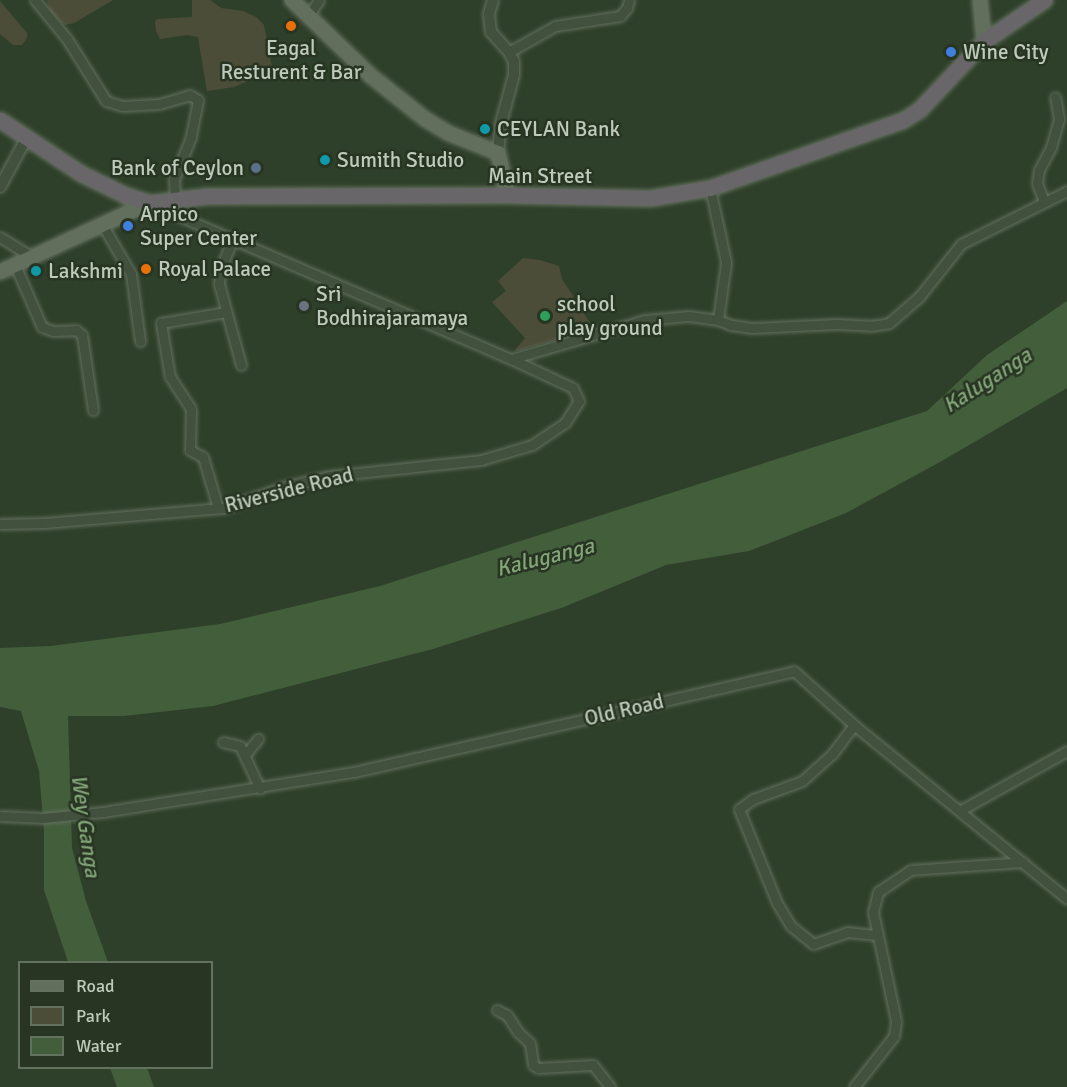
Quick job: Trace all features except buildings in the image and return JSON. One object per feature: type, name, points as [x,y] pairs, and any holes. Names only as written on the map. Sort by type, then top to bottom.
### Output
[{"type":"highway","name":"Main Street","points":[[149,203],[175,198],[508,195],[650,198],[710,188],[903,120],[919,110],[984,40],[1044,0]]},
{"type":"highway","points":[[0,120],[82,174],[125,195],[149,203]]},
{"type":"main road","points":[[292,0],[371,76],[425,119],[448,133],[498,153],[508,195]]},
{"type":"main road","points":[[980,0],[984,40]]},
{"type":"main road","points":[[0,272],[149,203]]},
{"type":"street","points":[[35,0],[67,39],[106,101],[122,106],[159,104],[190,95],[198,100],[191,137],[174,179],[175,198]]},
{"type":"street","points":[[308,16],[319,0]]},
{"type":"street","points":[[493,0],[489,14],[491,32],[509,52],[514,62],[514,75],[501,123],[498,153]]},
{"type":"street","points":[[509,52],[555,26],[620,16],[627,8],[629,0]]},
{"type":"street","points":[[1044,201],[1037,184],[1039,170],[1051,147],[1059,119],[1055,97]]},
{"type":"street","points":[[0,187],[26,139]]},
{"type":"street","points":[[710,188],[726,262],[718,320]]},
{"type":"street","points":[[149,203],[511,359],[644,320],[689,316],[752,328],[837,324],[871,326],[889,323],[919,297],[961,244],[1067,191]]},
{"type":"street","points":[[102,224],[131,274],[140,341]]},
{"type":"street","points":[[0,237],[32,257]]},
{"type":"street","points":[[233,238],[221,267],[219,284],[242,365]]},
{"type":"street","points":[[15,265],[42,327],[53,331],[76,330],[82,335],[93,410]]},
{"type":"street","points":[[218,508],[203,457],[190,450],[191,409],[170,377],[161,323],[226,312]]},
{"type":"street","name":"Riverside Road","points":[[0,524],[44,523],[218,508],[329,476],[481,460],[504,455],[532,445],[565,423],[579,401],[573,388],[511,359]]},
{"type":"street","name":"Old Road","points":[[0,816],[43,818],[104,813],[260,789],[374,768],[794,671],[854,725],[961,810],[1067,899]]},
{"type":"street","points":[[854,725],[832,754],[802,781],[753,799],[739,809],[777,903],[791,926],[813,944],[847,932],[877,935]]},
{"type":"street","points":[[246,755],[258,739]]},
{"type":"street","points":[[224,742],[240,746],[260,789]]},
{"type":"street","points":[[961,810],[1067,751]]},
{"type":"street","points":[[854,1087],[894,1036],[896,1021],[873,912],[878,892],[911,870],[1023,862]]},
{"type":"street","points":[[497,1010],[507,1015],[518,1032],[530,1043],[533,1065],[538,1068],[593,1065],[610,1087]]},
{"type":"green space","points":[[47,0],[113,0],[74,23],[65,25],[51,13]]},
{"type":"green space","points":[[192,0],[210,0],[221,8],[243,11],[256,17],[264,25],[272,67],[267,73],[234,87],[207,91],[198,37],[187,35],[160,39],[156,31],[157,19],[192,17]]},
{"type":"green space","points":[[0,1],[27,33],[27,38],[22,45],[13,45],[0,34]]},
{"type":"green space","name":"school play ground","points":[[523,258],[559,266],[562,279],[594,329],[515,350],[525,338],[492,302],[506,291],[498,281]]},
{"type":"water","name":"Kaluganga","points":[[1067,301],[1067,388],[940,462],[846,513],[749,551],[666,565],[564,607],[433,649],[213,706],[124,716],[68,716],[72,848],[86,901],[108,961],[68,961],[44,890],[44,831],[39,771],[21,711],[0,707],[0,648],[51,646],[220,624],[380,586],[927,411],[987,355]]},
{"type":"water","points":[[110,1069],[147,1069],[154,1087],[117,1087]]},
{"type":"place","name":"Eagal Resturent & Bar","points":[[291,26]]},
{"type":"place","name":"Wine City","points":[[951,52]]},
{"type":"place","name":"CEYLAN Bank","points":[[485,129]]},
{"type":"place","name":"Sumith Studio","points":[[325,160]]},
{"type":"place","name":"Bank of Ceylon","points":[[256,168]]},
{"type":"place","name":"Arpico Super Center","points":[[128,226]]},
{"type":"place","name":"Royal Palace","points":[[146,269]]},
{"type":"place","name":"Lakshmi","points":[[36,271]]},
{"type":"place","name":"Sri Bodhirajaramaya","points":[[304,306]]},
{"type":"place","name":"school play ground","points":[[545,316]]},
{"type":"water label","name":"Wey Ganga","points":[[86,826]]}]
